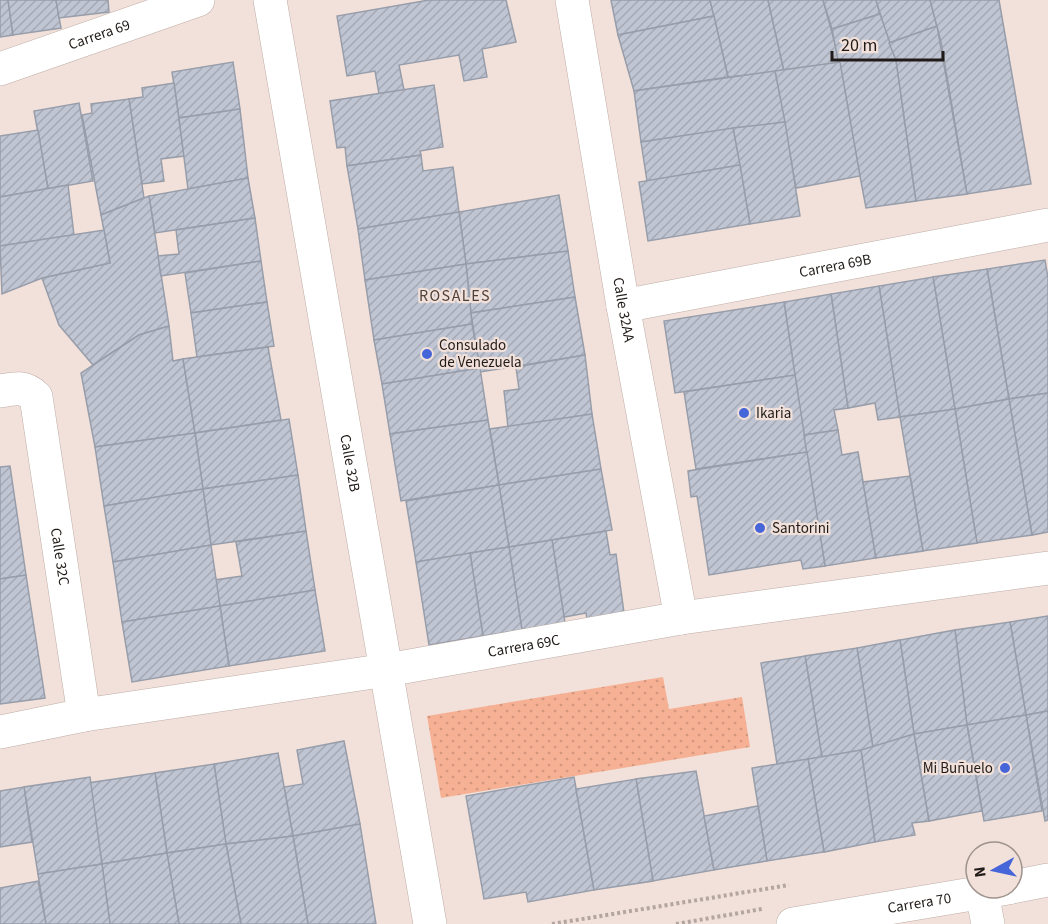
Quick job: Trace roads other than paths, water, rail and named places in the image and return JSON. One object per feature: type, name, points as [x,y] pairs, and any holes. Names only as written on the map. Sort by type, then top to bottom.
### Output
[{"type":"street","name":"Carrera 69","points":[[0,69],[198,0]]},
{"type":"street","name":"Calle 32B","points":[[270,0],[430,924]]},
{"type":"street","name":"Calle 32AA","points":[[572,0],[623,306],[681,618]]},
{"type":"street","name":"Carrera 69B","points":[[623,306],[1048,225]]},
{"type":"street","name":"Calle 32C","points":[[0,391],[19,387],[30,391],[36,397],[84,716]]},
{"type":"street","name":"Carrera 69C","points":[[0,732],[84,716],[387,670],[681,618],[1048,568]]},
{"type":"street","name":"Carrera 70","points":[[1024,889],[1048,880]]},
{"type":"street","name":"Carrera 70","points":[[797,924],[983,900]]},
{"type":"place","name":"Consulado de Venezuela","points":[[427,354]]},
{"type":"place","name":"Ikaria","points":[[744,413]]},
{"type":"place","name":"Santorini","points":[[760,528]]},
{"type":"place","name":"Mi Buñuelo","points":[[1005,768]]},
{"type":"district","name":"ROSALES","points":[[455,295]]}]
